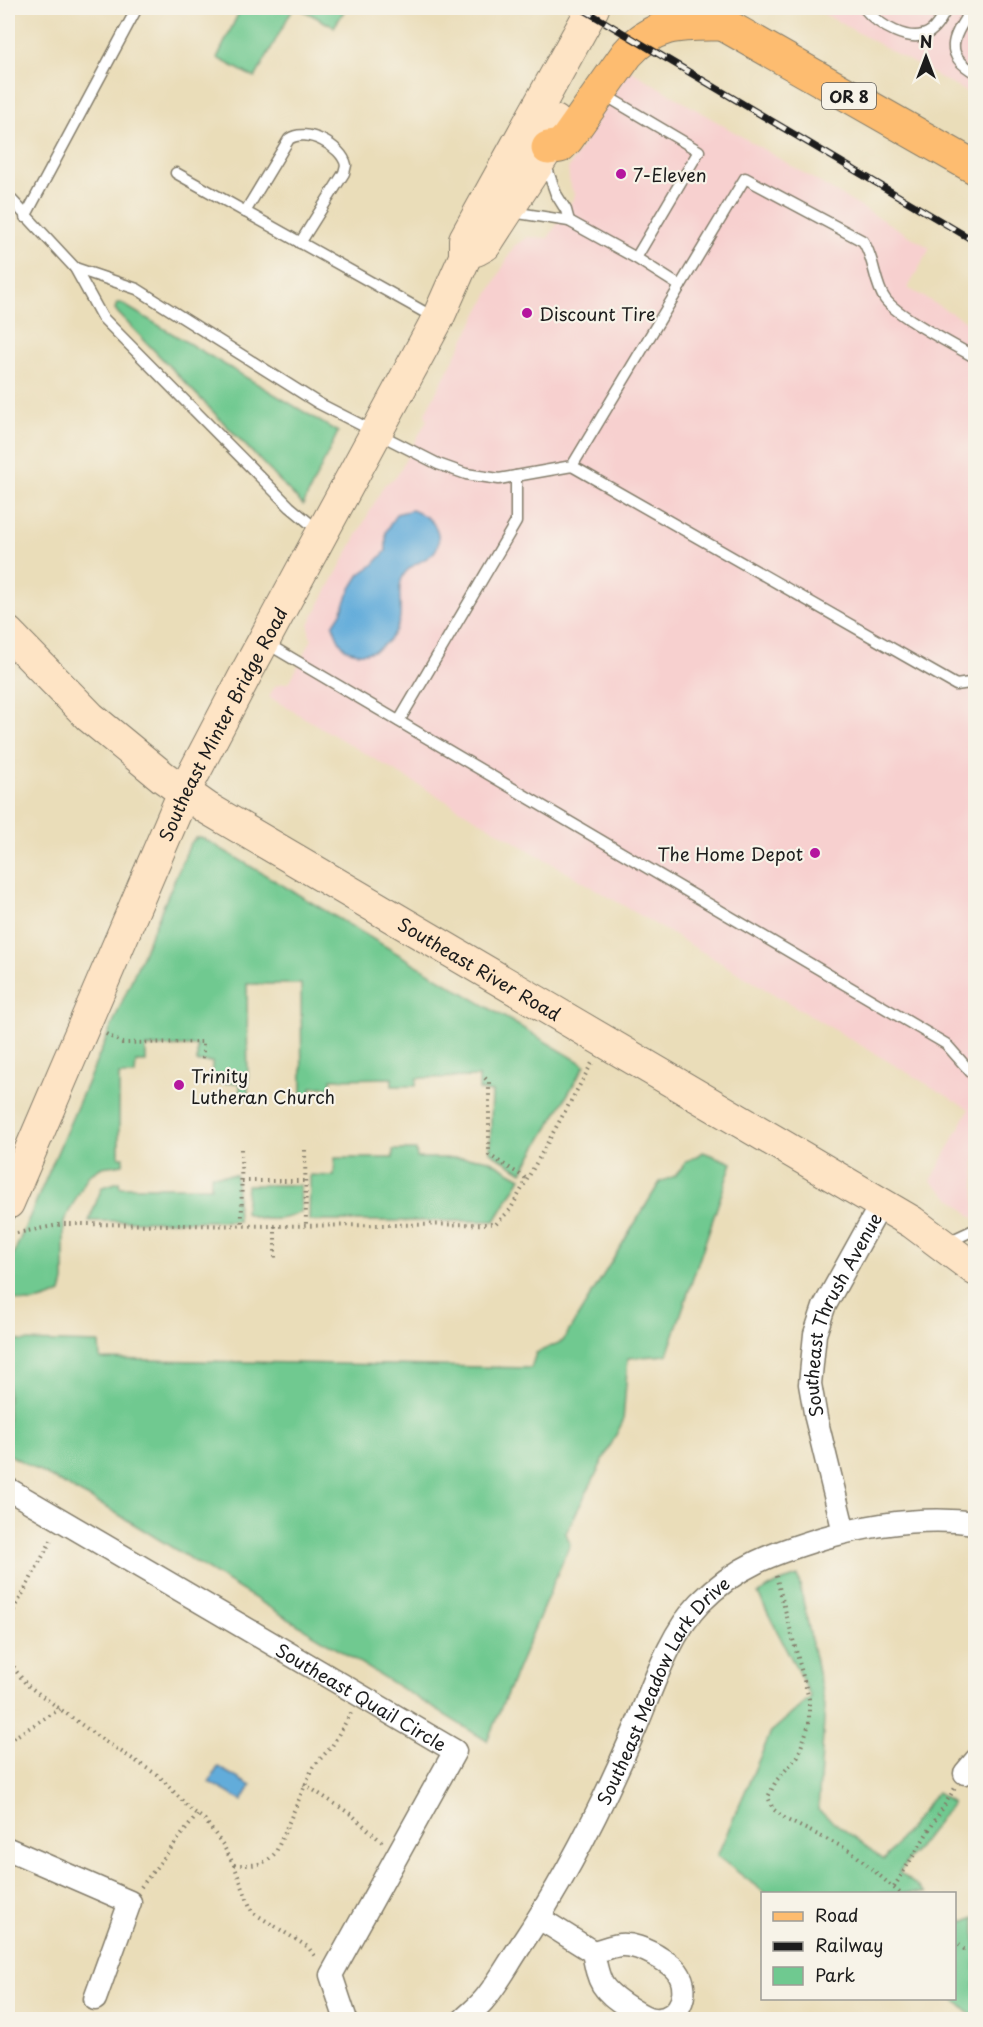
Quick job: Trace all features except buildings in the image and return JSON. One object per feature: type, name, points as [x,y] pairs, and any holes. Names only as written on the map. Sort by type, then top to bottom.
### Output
[{"type":"main road","name":"Southeast Minter Bridge Road","points":[[8,1203],[184,792],[437,320],[465,257],[465,239],[592,8]]},
{"type":"main road","name":"Southeast Minter Bridge Road","points":[[465,257],[485,245],[545,153],[550,131],[607,23],[612,8]]},
{"type":"main road","name":"OR 8","points":[[695,8],[975,168]]},
{"type":"main road","points":[[545,153],[560,146],[567,139],[637,42],[654,32],[676,24],[723,24]]},
{"type":"main road","name":"Southeast River Road","points":[[8,633],[90,717],[184,792],[912,1222],[975,1270]]},
{"type":"street","name":"Southeast Thrush Avenue","points":[[844,1532],[810,1384],[815,1334],[824,1308],[881,1204]]},
{"type":"street","name":"Southeast Quail Circle","points":[[8,1489],[454,1751],[331,1976]]},
{"type":"street","name":"Southeast Meadow Lark Drive","points":[[463,2019],[483,2002],[539,1918],[584,1840],[612,1783],[669,1650],[683,1624],[700,1603],[734,1573],[771,1556],[844,1532],[872,1526],[946,1519],[975,1523]]},
{"type":"street","points":[[8,1849],[130,1902],[95,1999]]},
{"type":"street","points":[[539,1918],[594,1952]]},
{"type":"street","points":[[331,1976],[346,2019]]},
{"type":"lane","points":[[25,217],[137,8]]},
{"type":"lane","points":[[864,8],[881,23],[905,35],[916,37],[934,30],[947,8]]},
{"type":"lane","points":[[972,8],[954,38],[953,45],[956,56],[975,73]]},
{"type":"lane","points":[[600,93],[699,151],[636,258]]},
{"type":"lane","points":[[245,212],[289,139],[299,134],[313,136],[341,153],[346,165],[344,173],[300,243]]},
{"type":"lane","points":[[545,153],[556,194],[566,210],[569,221]]},
{"type":"lane","points":[[176,174],[437,320]]},
{"type":"lane","points":[[572,466],[745,178],[863,242],[870,251],[883,297],[894,309],[975,358]]},
{"type":"lane","points":[[8,196],[25,217],[75,268],[102,317],[290,507],[322,533]]},
{"type":"lane","points":[[507,211],[569,221],[636,258],[680,286]]},
{"type":"lane","points":[[75,268],[137,289],[318,403],[438,464],[466,474],[499,478],[572,466],[956,685],[975,682]]},
{"type":"lane","points":[[399,721],[516,522],[516,476]]},
{"type":"lane","points":[[264,641],[945,1044],[975,1078]]},
{"type":"lane","points":[[942,1245],[975,1228]]},
{"type":"path","points":[[102,1032],[122,1042],[203,1042],[203,1061]]},
{"type":"path","points":[[17,1233],[64,1224],[306,1226],[496,1224],[510,1210],[593,1061]]},
{"type":"path","points":[[485,1078],[489,1082],[489,1155],[527,1179]]},
{"type":"path","points":[[242,1149],[242,1225]]},
{"type":"path","points":[[305,1150],[306,1226]]},
{"type":"path","points":[[242,1181],[306,1181]]},
{"type":"path","points":[[275,1226],[275,1261]]},
{"type":"path","points":[[8,1621],[62,1521]]},
{"type":"path","points":[[771,1556],[809,1699],[809,1724],[798,1756],[776,1781],[768,1797],[773,1809],[788,1820],[851,1851],[900,1892]]},
{"type":"path","points":[[8,1656],[27,1685],[97,1736],[159,1776],[210,1825],[234,1865],[252,1912],[308,1947],[331,1976]]},
{"type":"path","points":[[234,1865],[269,1861],[276,1852],[313,1767],[328,1753],[337,1740],[361,1696]]},
{"type":"path","points":[[8,1741],[60,1709]]},
{"type":"path","points":[[894,1887],[937,1814],[970,1766]]},
{"type":"path","points":[[304,1784],[352,1815],[397,1856]]},
{"type":"path","points":[[130,1902],[198,1815]]},
{"type":"path","points":[[956,1943],[964,1949],[975,1951]]},
{"type":"shaded area","points":[[813,8],[975,8],[975,97]]},
{"type":"shaded area","points":[[628,69],[930,248],[908,288],[976,327],[975,1219],[931,1181],[969,1109],[269,697],[275,686],[289,683],[312,639],[309,624],[384,485],[396,477],[427,420],[425,413],[514,246],[528,237],[548,238],[575,196],[570,185],[568,169]]},
{"type":"green space","points":[[241,8],[287,8],[292,10],[255,78],[217,58]]},
{"type":"green space","points":[[299,8],[346,8],[334,27]]},
{"type":"green space","points":[[117,303],[121,303],[338,432],[303,505],[118,313],[115,309]]},
{"type":"green space","points":[[196,838],[203,838],[585,1065],[522,1172],[490,1152],[492,1092],[479,1090],[479,1077],[417,1078],[416,1086],[392,1086],[392,1078],[331,1079],[331,1087],[311,1087],[311,1102],[302,1102],[301,984],[247,984],[248,1098],[240,1098],[240,1083],[212,1083],[212,1062],[197,1062],[197,1046],[146,1047],[146,1062],[136,1062],[135,1075],[119,1075],[119,1157],[124,1157],[123,1164],[102,1167],[88,1176],[64,1221],[64,1282],[61,1293],[34,1302],[14,1299],[8,1295],[8,1267],[190,844]]},
{"type":"green space","points":[[393,1150],[416,1150],[417,1158],[489,1160],[521,1178],[495,1221],[309,1221],[310,1175],[334,1176],[335,1158],[393,1158]]},
{"type":"green space","points":[[703,1152],[732,1163],[667,1355],[628,1358],[623,1421],[566,1533],[570,1544],[487,1741],[111,1510],[8,1454],[8,1337],[21,1341],[99,1343],[100,1359],[531,1368],[536,1353],[563,1341],[660,1182],[675,1176],[686,1162]]},
{"type":"green space","points":[[211,1175],[236,1175],[238,1221],[89,1221],[102,1187],[119,1182],[120,1187],[211,1187]]},
{"type":"green space","points":[[247,1185],[300,1185],[301,1212],[273,1219],[259,1218],[245,1213]]},
{"type":"green space","points":[[798,1576],[825,1706],[818,1810],[884,1860],[937,1792],[952,1803],[899,1872],[925,1892],[764,1892],[717,1856],[771,1732],[811,1697],[758,1594],[780,1582]]},
{"type":"green space","points":[[956,1916],[964,1922],[975,1917],[975,2019],[955,2000]]},
{"type":"water","points":[[412,510],[425,516],[434,525],[438,534],[436,549],[403,576],[400,587],[399,622],[386,643],[366,653],[350,651],[341,643],[333,625],[360,574],[373,565],[386,551],[386,532],[396,514]]},
{"type":"water","points":[[218,1767],[251,1786],[242,1801],[209,1782]]},
{"type":"railway","points":[[581,8],[976,242]]},
{"type":"place","name":"7-Eleven","points":[[621,174]]},
{"type":"place","name":"Discount Tire","points":[[527,313]]},
{"type":"place","name":"The Home Depot","points":[[815,853]]},
{"type":"place","name":"Trinity Lutheran Church","points":[[179,1085]]}]
